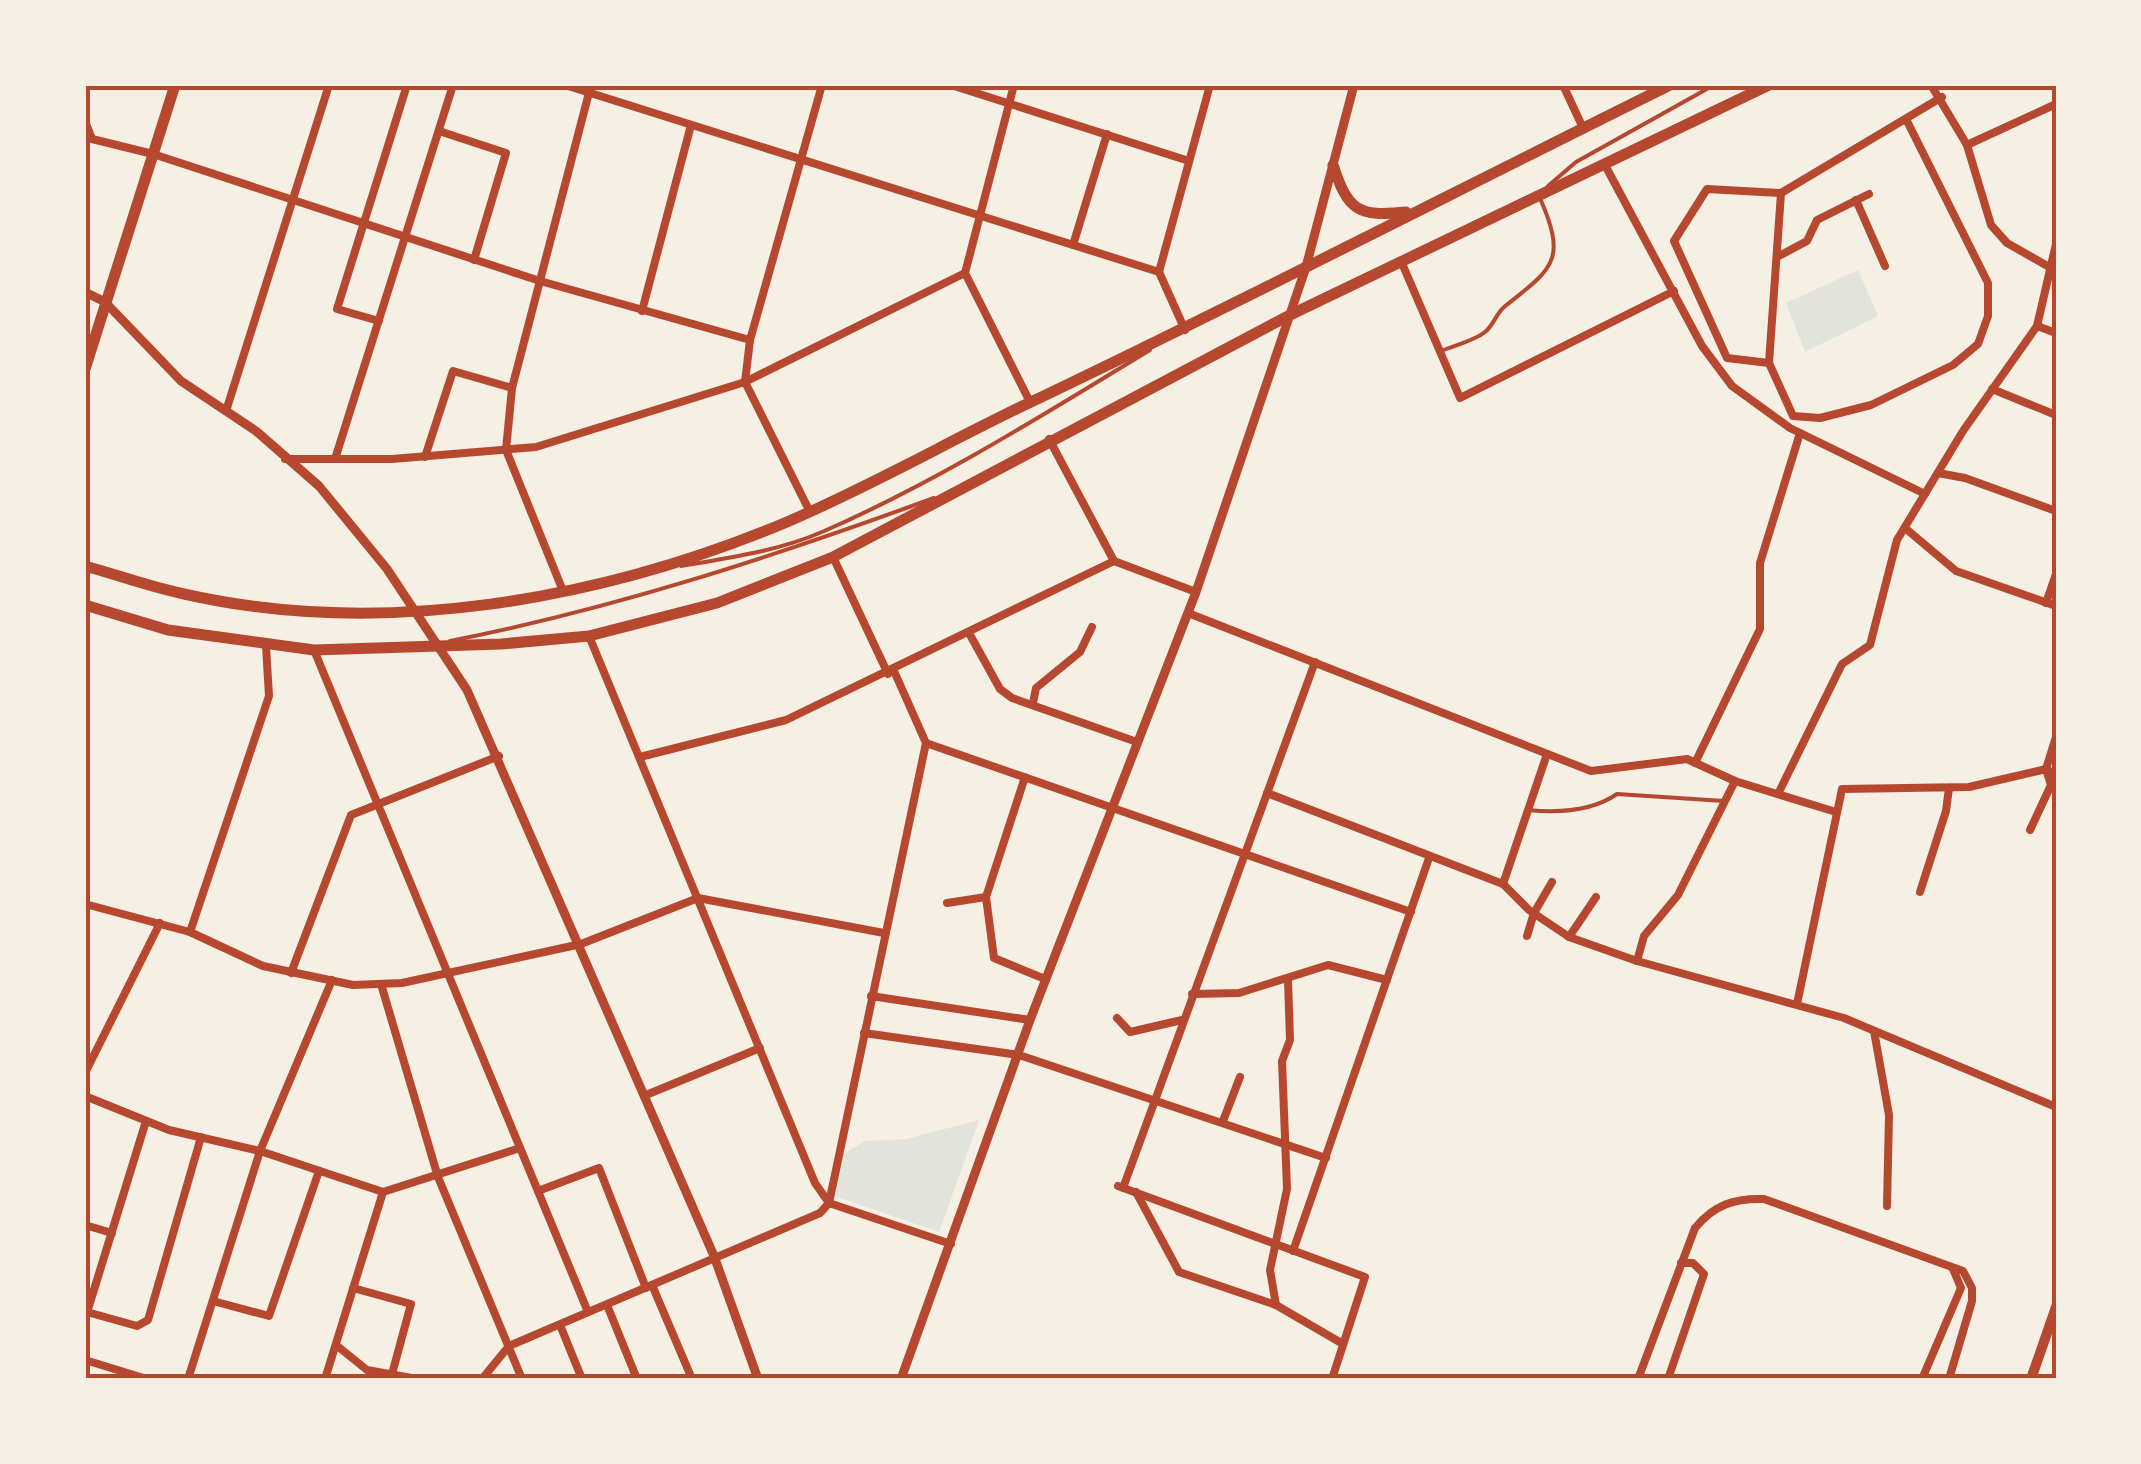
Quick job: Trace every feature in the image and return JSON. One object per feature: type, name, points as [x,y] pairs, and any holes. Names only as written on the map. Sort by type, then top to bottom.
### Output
[{"type":"main road","points":[[85,369],[175,85]]},
{"type":"main road","points":[[85,566],[184,594],[273,608],[414,611],[463,608],[563,592],[634,573],[716,548],[810,512],[1185,330],[1670,85]]},
{"type":"main road","points":[[85,606],[168,630],[314,650],[501,644],[589,636],[717,603],[834,556],[1049,438],[1290,314],[1769,85]]},
{"type":"main road","points":[[1333,165],[1347,202],[1355,208],[1378,215],[1416,210]]},
{"type":"main road","points":[[2031,1379],[2056,1307]]},
{"type":"street","points":[[226,411],[330,85]]},
{"type":"street","points":[[378,321],[337,309],[408,85]]},
{"type":"street","points":[[334,459],[453,85]]},
{"type":"street","points":[[565,85],[590,89],[691,125],[1159,272]]},
{"type":"street","points":[[810,512],[745,382],[750,340],[822,85]]},
{"type":"street","points":[[952,85],[1189,161]]},
{"type":"street","points":[[1014,85],[965,273],[1030,402]]},
{"type":"street","points":[[1185,330],[1159,272],[1210,85]]},
{"type":"street","points":[[902,1379],[1045,979],[1196,592],[1306,267],[1354,85]]},
{"type":"street","points":[[1563,85],[1583,128]]},
{"type":"street","points":[[1931,85],[1942,97],[1967,145],[1992,225],[2007,243],[2052,268]]},
{"type":"street","points":[[563,592],[506,450],[512,388],[590,89]]},
{"type":"street","points":[[1770,363],[1727,358],[1674,241],[1707,189],[1782,193],[1942,97]]},
{"type":"street","points":[[1967,145],[2056,104]]},
{"type":"street","points":[[1782,193],[1770,363],[1793,416],[1820,418],[1871,405],[1953,365],[1978,344],[1988,316],[1988,283],[1906,119]]},
{"type":"street","points":[[85,123],[92,139],[153,154],[540,281],[750,340]]},
{"type":"street","points":[[642,311],[691,125]]},
{"type":"street","points":[[438,131],[506,153],[474,260]]},
{"type":"street","points":[[1073,245],[1107,134]]},
{"type":"street","points":[[1606,166],[1702,346],[1731,384],[1800,433],[1925,494]]},
{"type":"street","points":[[1777,257],[1807,241],[1816,220],[1869,194]]},
{"type":"street","points":[[1856,200],[1885,266]]},
{"type":"street","points":[[1778,794],[1842,664],[1870,645],[1898,540],[1992,389],[2037,326],[2056,244]]},
{"type":"street","points":[[1401,261],[1460,398],[1674,291]]},
{"type":"street","points":[[284,459],[425,457],[536,447],[745,382],[965,273]]},
{"type":"street","points":[[85,292],[105,302],[181,380],[319,486],[387,569],[467,690],[582,944],[714,1256],[758,1379]]},
{"type":"street","points":[[2043,304],[2056,306]]},
{"type":"street","points":[[2037,326],[2056,333]]},
{"type":"street","points":[[425,457],[454,372],[512,388]]},
{"type":"street","points":[[1992,389],[2056,415]]},
{"type":"street","points":[[1695,763],[1760,630],[1760,563],[1800,433]]},
{"type":"street","points":[[1049,438],[1114,561],[1196,592]]},
{"type":"street","points":[[1938,473],[1965,478],[2056,511]]},
{"type":"street","points":[[1905,528],[1956,571],[2051,605],[2056,574]]},
{"type":"street","points":[[482,1379],[509,1346],[820,1213],[828,1202],[926,743],[834,556]]},
{"type":"street","points":[[640,757],[786,720],[891,673],[1114,561]]},
{"type":"street","points":[[1188,613],[1591,771],[1686,759],[1734,782],[1836,812]]},
{"type":"street","points":[[1033,703],[1036,688],[1080,652],[1092,627]]},
{"type":"street","points":[[969,633],[1000,689],[1137,742]]},
{"type":"street","points":[[589,636],[815,1183],[828,1202],[951,1244]]},
{"type":"street","points":[[190,932],[269,696],[266,646]]},
{"type":"street","points":[[314,650],[588,1312]]},
{"type":"street","points":[[1314,662],[1121,1187],[1365,1277],[1332,1379]]},
{"type":"street","points":[[2030,830],[2051,785],[2046,770],[2056,737]]},
{"type":"street","points":[[926,743],[1411,912]]},
{"type":"street","points":[[1503,884],[1547,754]]},
{"type":"street","points":[[291,973],[351,815],[499,756]]},
{"type":"street","points":[[1797,1004],[1842,789],[1949,788],[2046,770],[2056,775]]},
{"type":"street","points":[[1025,777],[986,897],[994,958],[1045,979]]},
{"type":"street","points":[[1637,961],[1644,936],[1678,894],[1734,782]]},
{"type":"street","points":[[1920,892],[1946,811],[1949,788]]},
{"type":"street","points":[[1267,793],[1503,884],[1534,913],[1569,937],[1637,961],[1797,1004],[1874,1031],[2056,1107]]},
{"type":"street","points":[[1294,1251],[1429,858]]},
{"type":"street","points":[[1527,936],[1534,913],[1552,882]]},
{"type":"street","points":[[947,903],[986,897]]},
{"type":"street","points":[[1569,937],[1596,897]]},
{"type":"street","points":[[85,904],[190,932],[291,973],[353,985],[448,974],[582,944],[698,898],[884,933]]},
{"type":"street","points":[[85,1073],[160,924]]},
{"type":"street","points":[[1192,994],[1238,993],[1328,964],[1388,980]]},
{"type":"street","points":[[188,1379],[260,1152],[332,980]]},
{"type":"street","points":[[1276,1304],[1270,1270],[1287,1189],[1282,1062],[1290,1040],[1288,980]]},
{"type":"street","points":[[381,984],[438,1177],[522,1379]]},
{"type":"street","points":[[871,996],[1030,1020]]},
{"type":"street","points":[[1116,1018],[1130,1032],[1130,1043]]},
{"type":"street","points":[[1130,1032],[1182,1020]]},
{"type":"street","points":[[1874,1031],[1889,1115],[1887,1206]]},
{"type":"street","points":[[864,1033],[1019,1056],[1326,1158]]},
{"type":"street","points":[[646,1095],[760,1048]]},
{"type":"street","points":[[1222,1121],[1240,1077]]},
{"type":"street","points":[[85,1096],[146,1121],[260,1152],[383,1192],[520,1148]]},
{"type":"street","points":[[146,1121],[86,1316],[137,1326],[148,1320],[201,1138]]},
{"type":"street","points":[[538,1191],[600,1168],[692,1379]]},
{"type":"street","points":[[212,1301],[269,1316],[319,1171]]},
{"type":"street","points":[[325,1379],[383,1192]]},
{"type":"street","points":[[1136,1192],[1179,1272],[1276,1304],[1343,1344]]},
{"type":"street","points":[[1638,1379],[1694,1228],[1706,1214],[1742,1198],[1764,1199],[1963,1271],[1972,1288],[1949,1379]]},
{"type":"street","points":[[85,1225],[112,1233]]},
{"type":"street","points":[[1668,1379],[1704,1274],[1693,1263],[1681,1263]]},
{"type":"street","points":[[1922,1379],[1961,1288],[1950,1265]]},
{"type":"street","points":[[353,1288],[411,1304],[392,1374]]},
{"type":"street","points":[[607,1304],[637,1379]]},
{"type":"street","points":[[560,1324],[582,1379]]},
{"type":"street","points":[[336,1345],[367,1370],[417,1379]]},
{"type":"street","points":[[85,1360],[147,1379]]},
{"type":"lane","points":[[1440,352],[1487,331],[1499,310],[1542,280],[1552,259],[1553,227],[1538,194],[1576,162],[1714,85]]},
{"type":"lane","points":[[634,573],[745,556],[820,533],[935,476],[1185,330]]},
{"type":"lane","points":[[436,644],[570,614],[760,562],[956,489]]},
{"type":"lane","points":[[1528,810],[1558,813],[1605,802],[1617,794],[1724,802]]},
{"type":"shaded area","points":[[1858,270],[1878,316],[1805,352],[1786,303]]},
{"type":"shaded area","points":[[979,1120],[939,1232],[834,1196],[841,1156],[864,1141],[906,1139]]}]
